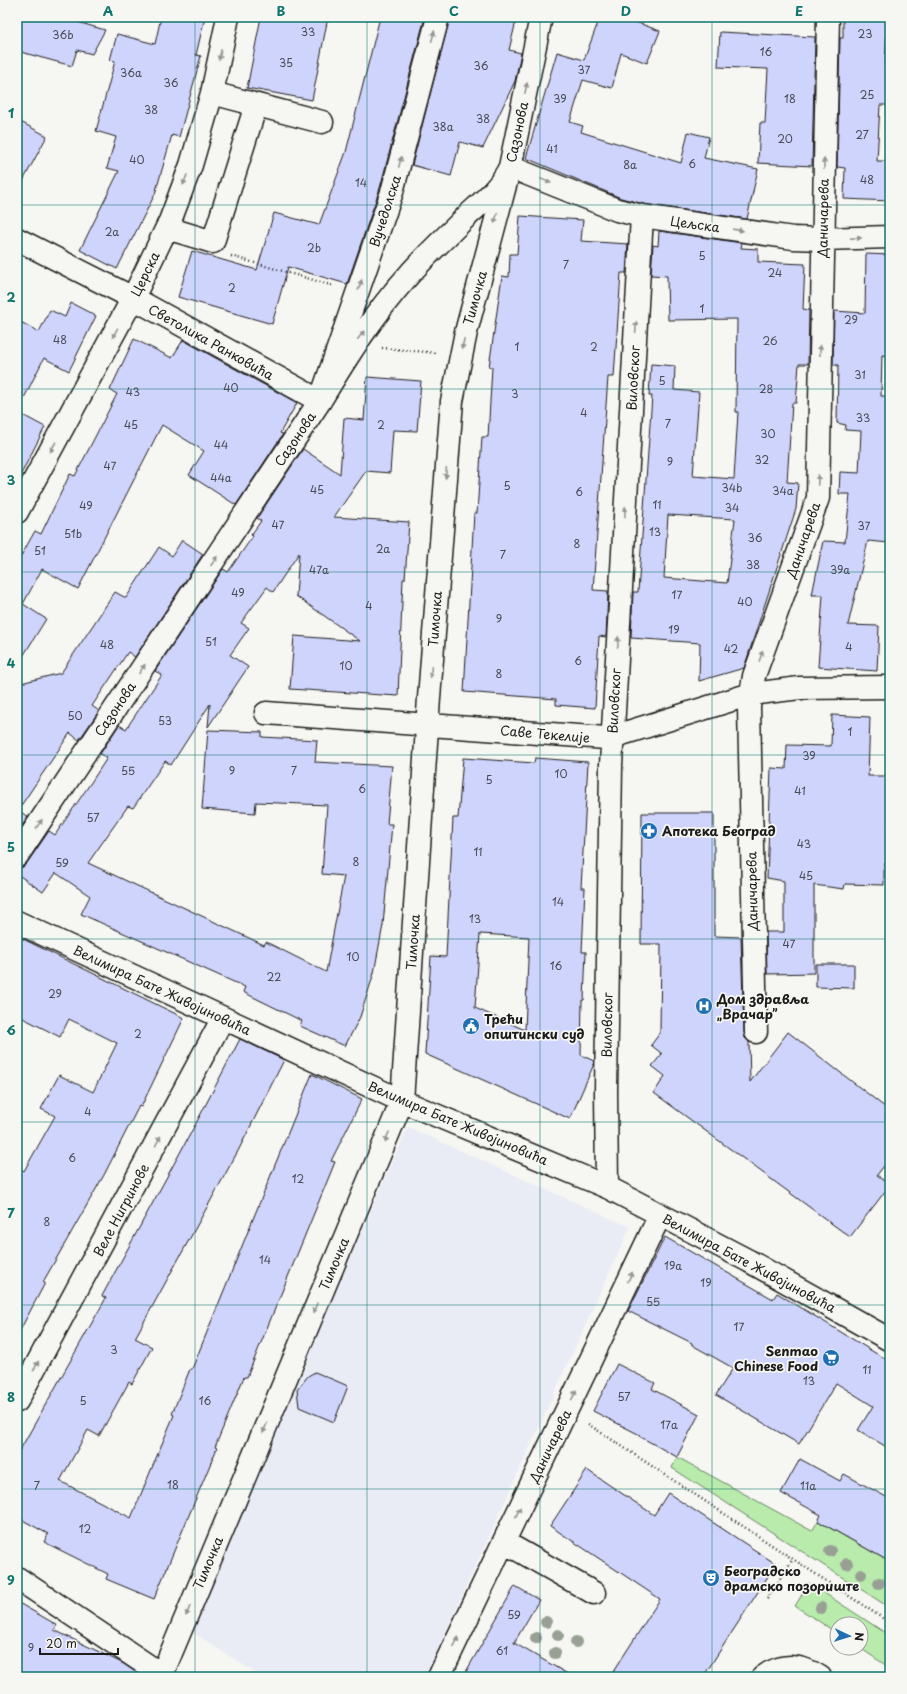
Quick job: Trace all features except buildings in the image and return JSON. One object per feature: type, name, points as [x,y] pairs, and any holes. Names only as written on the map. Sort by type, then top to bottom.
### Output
[{"type":"street","name":"Церска","points":[[17,512],[133,298],[167,228],[191,165],[212,93],[228,17]]},
{"type":"street","name":"Вучедолска","points":[[320,401],[392,192],[438,17]]},
{"type":"street","name":"Сазонова","points":[[17,856],[320,401],[353,345],[406,278],[435,247],[494,190],[510,167],[541,17]]},
{"type":"street","name":"Даничарева","points":[[756,1032],[748,717],[754,676],[818,498],[822,239],[828,17]]},
{"type":"street","points":[[212,93],[322,122]]},
{"type":"street","points":[[167,228],[213,242],[256,105]]},
{"type":"street","name":"Цељска","points":[[510,167],[617,210],[642,216],[793,238],[822,239],[890,237]]},
{"type":"street","name":"Тимочка","points":[[163,1676],[402,1101],[427,724],[452,401],[466,332],[510,167]]},
{"type":"street","name":"Виловског","points":[[607,1187],[606,1091],[612,737],[642,216]]},
{"type":"street","name":"Светолика Ранковића","points":[[17,239],[133,298],[320,401]]},
{"type":"street","name":"Саве Текелије","points":[[266,713],[596,738],[612,737],[751,694],[800,688],[890,687]]},
{"type":"street","name":"Велимира Бате Живојиновића","points":[[17,922],[402,1101],[607,1187],[749,1261],[890,1340]]},
{"type":"street","name":"Веле Нигринове","points":[[17,1401],[223,1018]]},
{"type":"street","name":"Даничарева","points":[[439,1677],[660,1215]]},
{"type":"street","points":[[504,1542],[594,1593]]},
{"type":"street","points":[[17,1578],[163,1676]]},
{"type":"street","points":[[763,1677],[781,1668],[796,1666],[808,1669],[820,1677]]},
{"type":"path","points":[[257,263],[358,293]]},
{"type":"path","points":[[353,345],[442,354]]},
{"type":"path","points":[[567,1410],[890,1623]]},
{"type":"path","points":[[767,1599],[793,1559]]},
{"type":"shaded area","points":[[408,1127],[630,1227],[425,1677],[262,1677],[187,1629]]},
{"type":"green space","points":[[677,1457],[812,1531],[818,1521],[890,1562],[890,1608],[672,1468]]},
{"type":"green space","points":[[809,1583],[859,1616],[829,1616],[829,1628],[795,1606]]},
{"type":"green space","points":[[869,1622],[890,1636],[890,1668],[869,1654]]},
{"type":"place","name":"Апотека Београд","points":[[649,831]]},
{"type":"place","name":"Дом здравља „Врачар”","points":[[704,1006]]},
{"type":"place","name":"Трећи општински суд","points":[[471,1026]]},
{"type":"place","name":"Senmao Chinese Food","points":[[831,1358]]},
{"type":"place","name":"Београдско драмско позориште","points":[[711,1578]]}]
